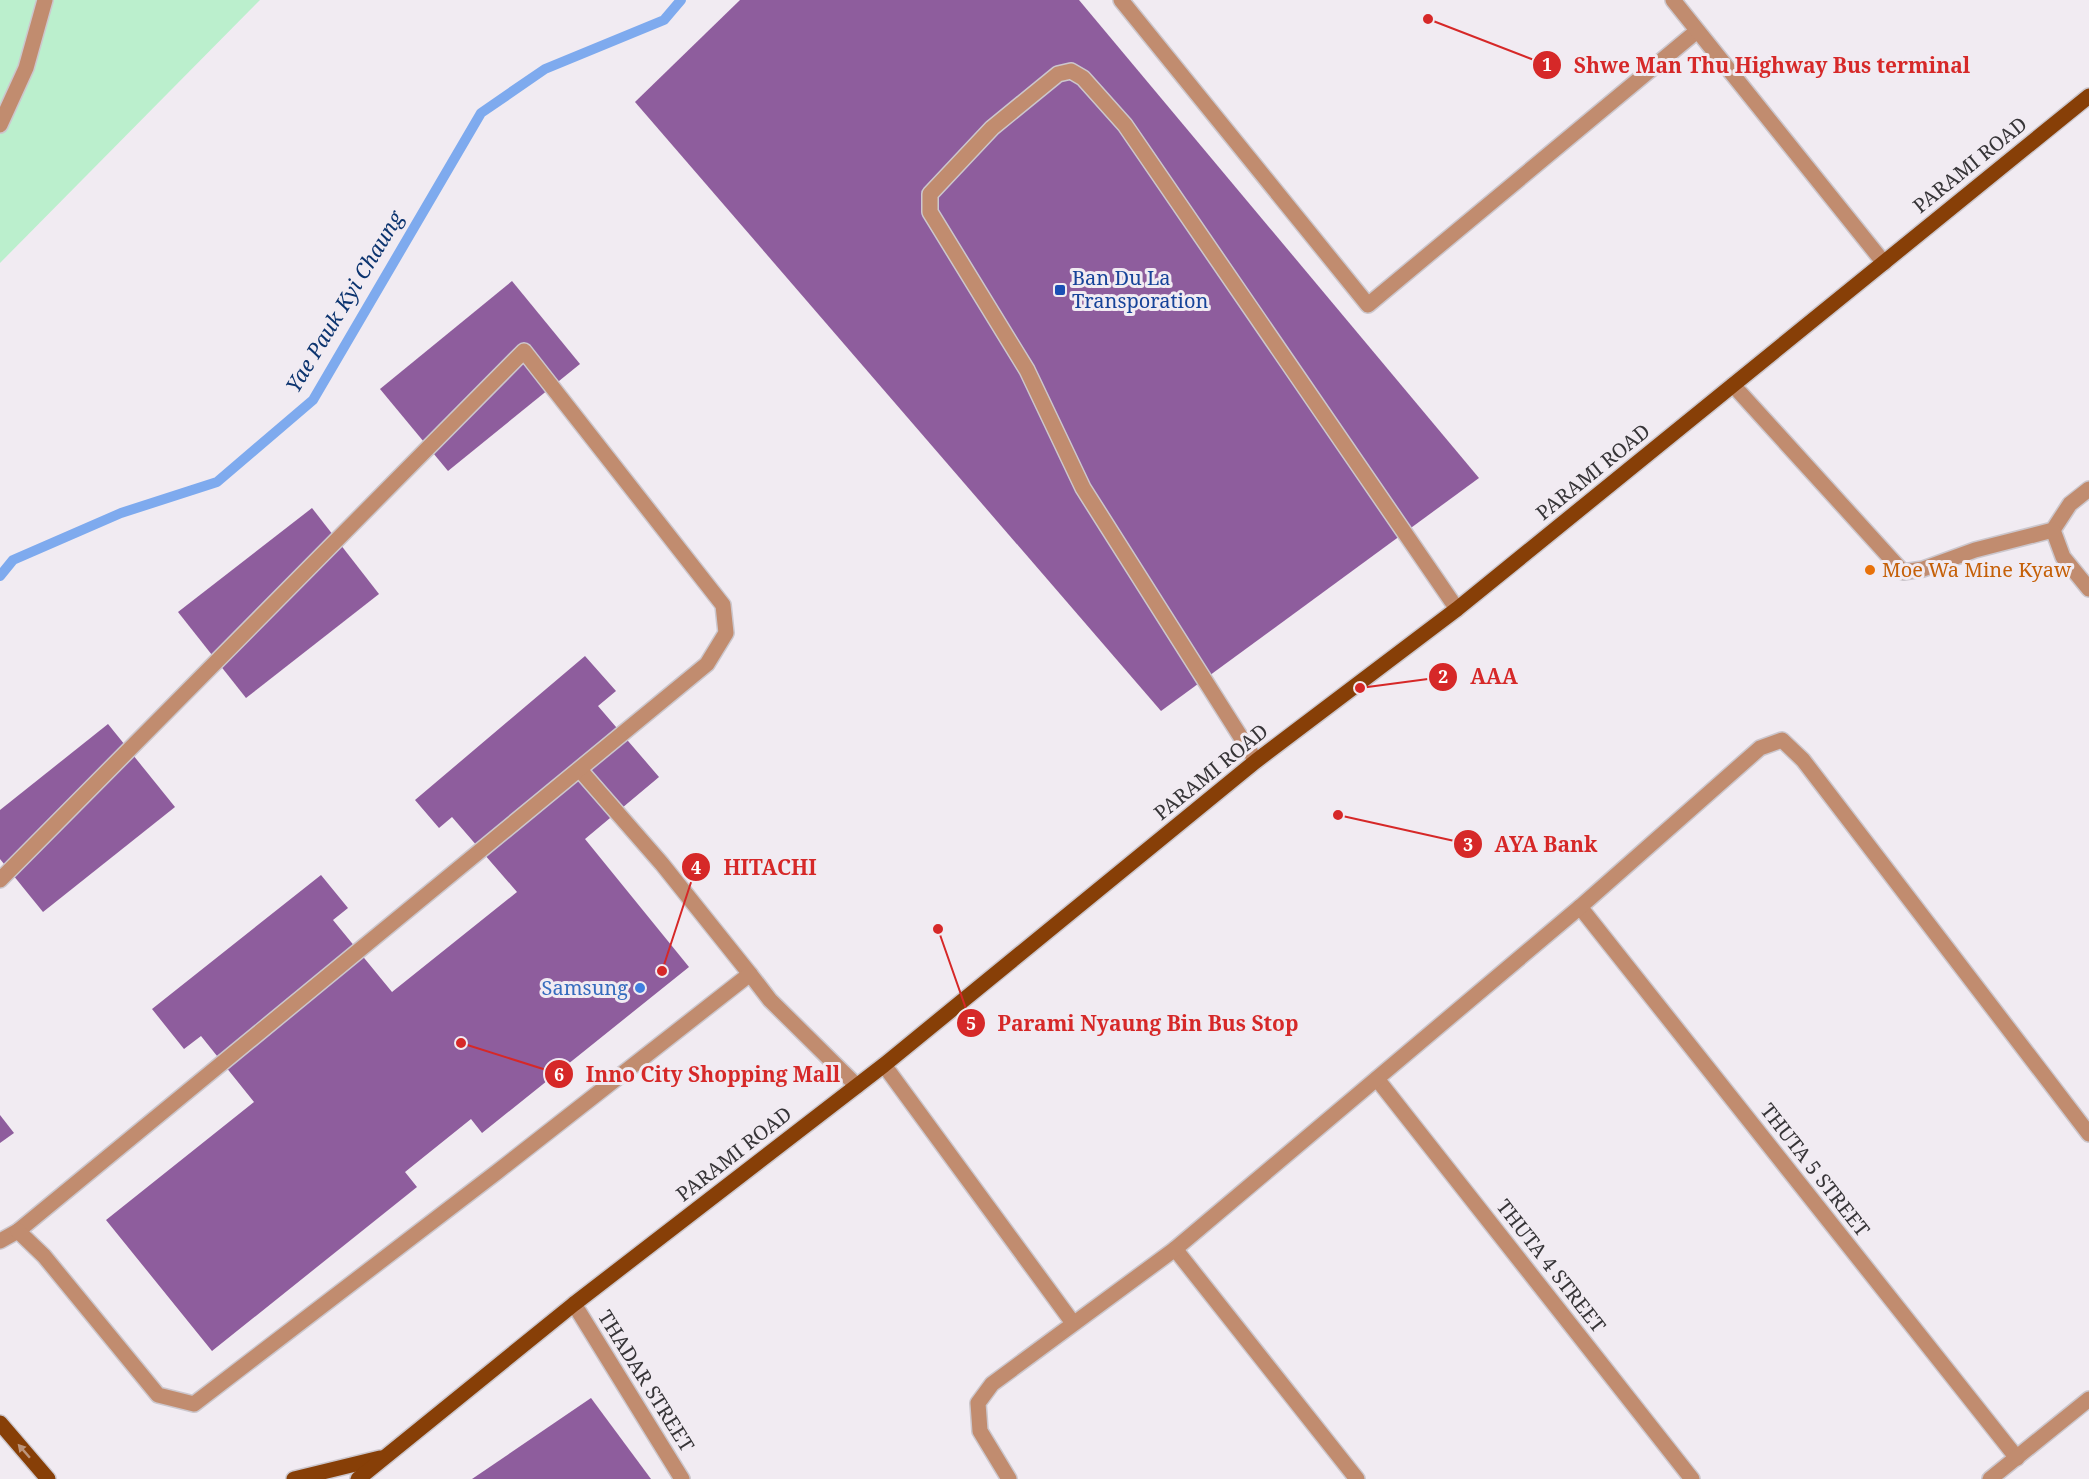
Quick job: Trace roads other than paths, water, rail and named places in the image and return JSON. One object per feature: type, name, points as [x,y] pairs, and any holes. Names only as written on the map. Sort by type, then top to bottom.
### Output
[{"type":"main road","name":"PARAMI ROAD","points":[[358,1479],[382,1457],[574,1304],[884,1065],[1256,761],[1457,609],[2089,96]]},
{"type":"main road","points":[[0,1423],[48,1479]]},
{"type":"main road","points":[[294,1479],[382,1457]]},
{"type":"street","points":[[0,125],[26,68],[45,0]]},
{"type":"street","points":[[1121,0],[1368,304],[1697,31]]},
{"type":"street","points":[[1673,0],[1884,263]]},
{"type":"street","points":[[1256,761],[1083,488],[1028,370],[930,212],[930,194],[992,128],[1058,75],[1071,71],[1083,78],[1125,125],[1457,609]]},
{"type":"street","points":[[0,880],[524,351],[723,604],[726,633],[707,664],[18,1231],[0,1241]]},
{"type":"street","points":[[1733,385],[1903,572],[1923,569],[1975,550],[2053,530],[2070,504],[2089,489]]},
{"type":"street","points":[[2053,530],[2063,557],[2089,589]]},
{"type":"street","points":[[1009,1479],[980,1431],[978,1403],[992,1384],[1175,1249],[1580,907],[1760,748],[1782,740],[1803,760],[2089,1134]]},
{"type":"street","points":[[580,770],[662,864],[770,1000],[857,1086]]},
{"type":"street","name":"THUTA 5 STREET","points":[[1580,907],[2017,1458]]},
{"type":"street","points":[[18,1231],[44,1257],[158,1395],[194,1404],[497,1172],[750,974]]},
{"type":"street","points":[[884,1065],[1073,1323]]},
{"type":"street","name":"THUTA 4 STREET","points":[[1377,1079],[1692,1479]]},
{"type":"street","points":[[1175,1249],[1357,1479]]},
{"type":"street","name":"THADAR STREET","points":[[574,1304],[682,1479]]},
{"type":"street","points":[[1990,1479],[2089,1399]]},
{"type":"waterway","name":"Yae Pauk Kyi Chaung","points":[[0,576],[13,560],[121,513],[217,482],[313,400],[481,113],[545,69],[664,20],[681,0]]},
{"type":"place","name":"Shwe Man Thu Highway Bus terminal","points":[[1428,19]]},
{"type":"place","name":"Ban Du La Transporation","points":[[1060,290]]},
{"type":"place","name":"Moe Wa Mine Kyaw","points":[[1870,570]]},
{"type":"place","name":"AAA","points":[[1360,688]]},
{"type":"place","name":"AYA Bank","points":[[1338,815]]},
{"type":"place","name":"Parami Nyaung Bin Bus Stop","points":[[938,929]]},
{"type":"place","name":"HITACHI","points":[[662,971]]},
{"type":"place","name":"Samsung","points":[[640,988]]},
{"type":"place","name":"Inno City Shopping Mall","points":[[461,1043]]}]
